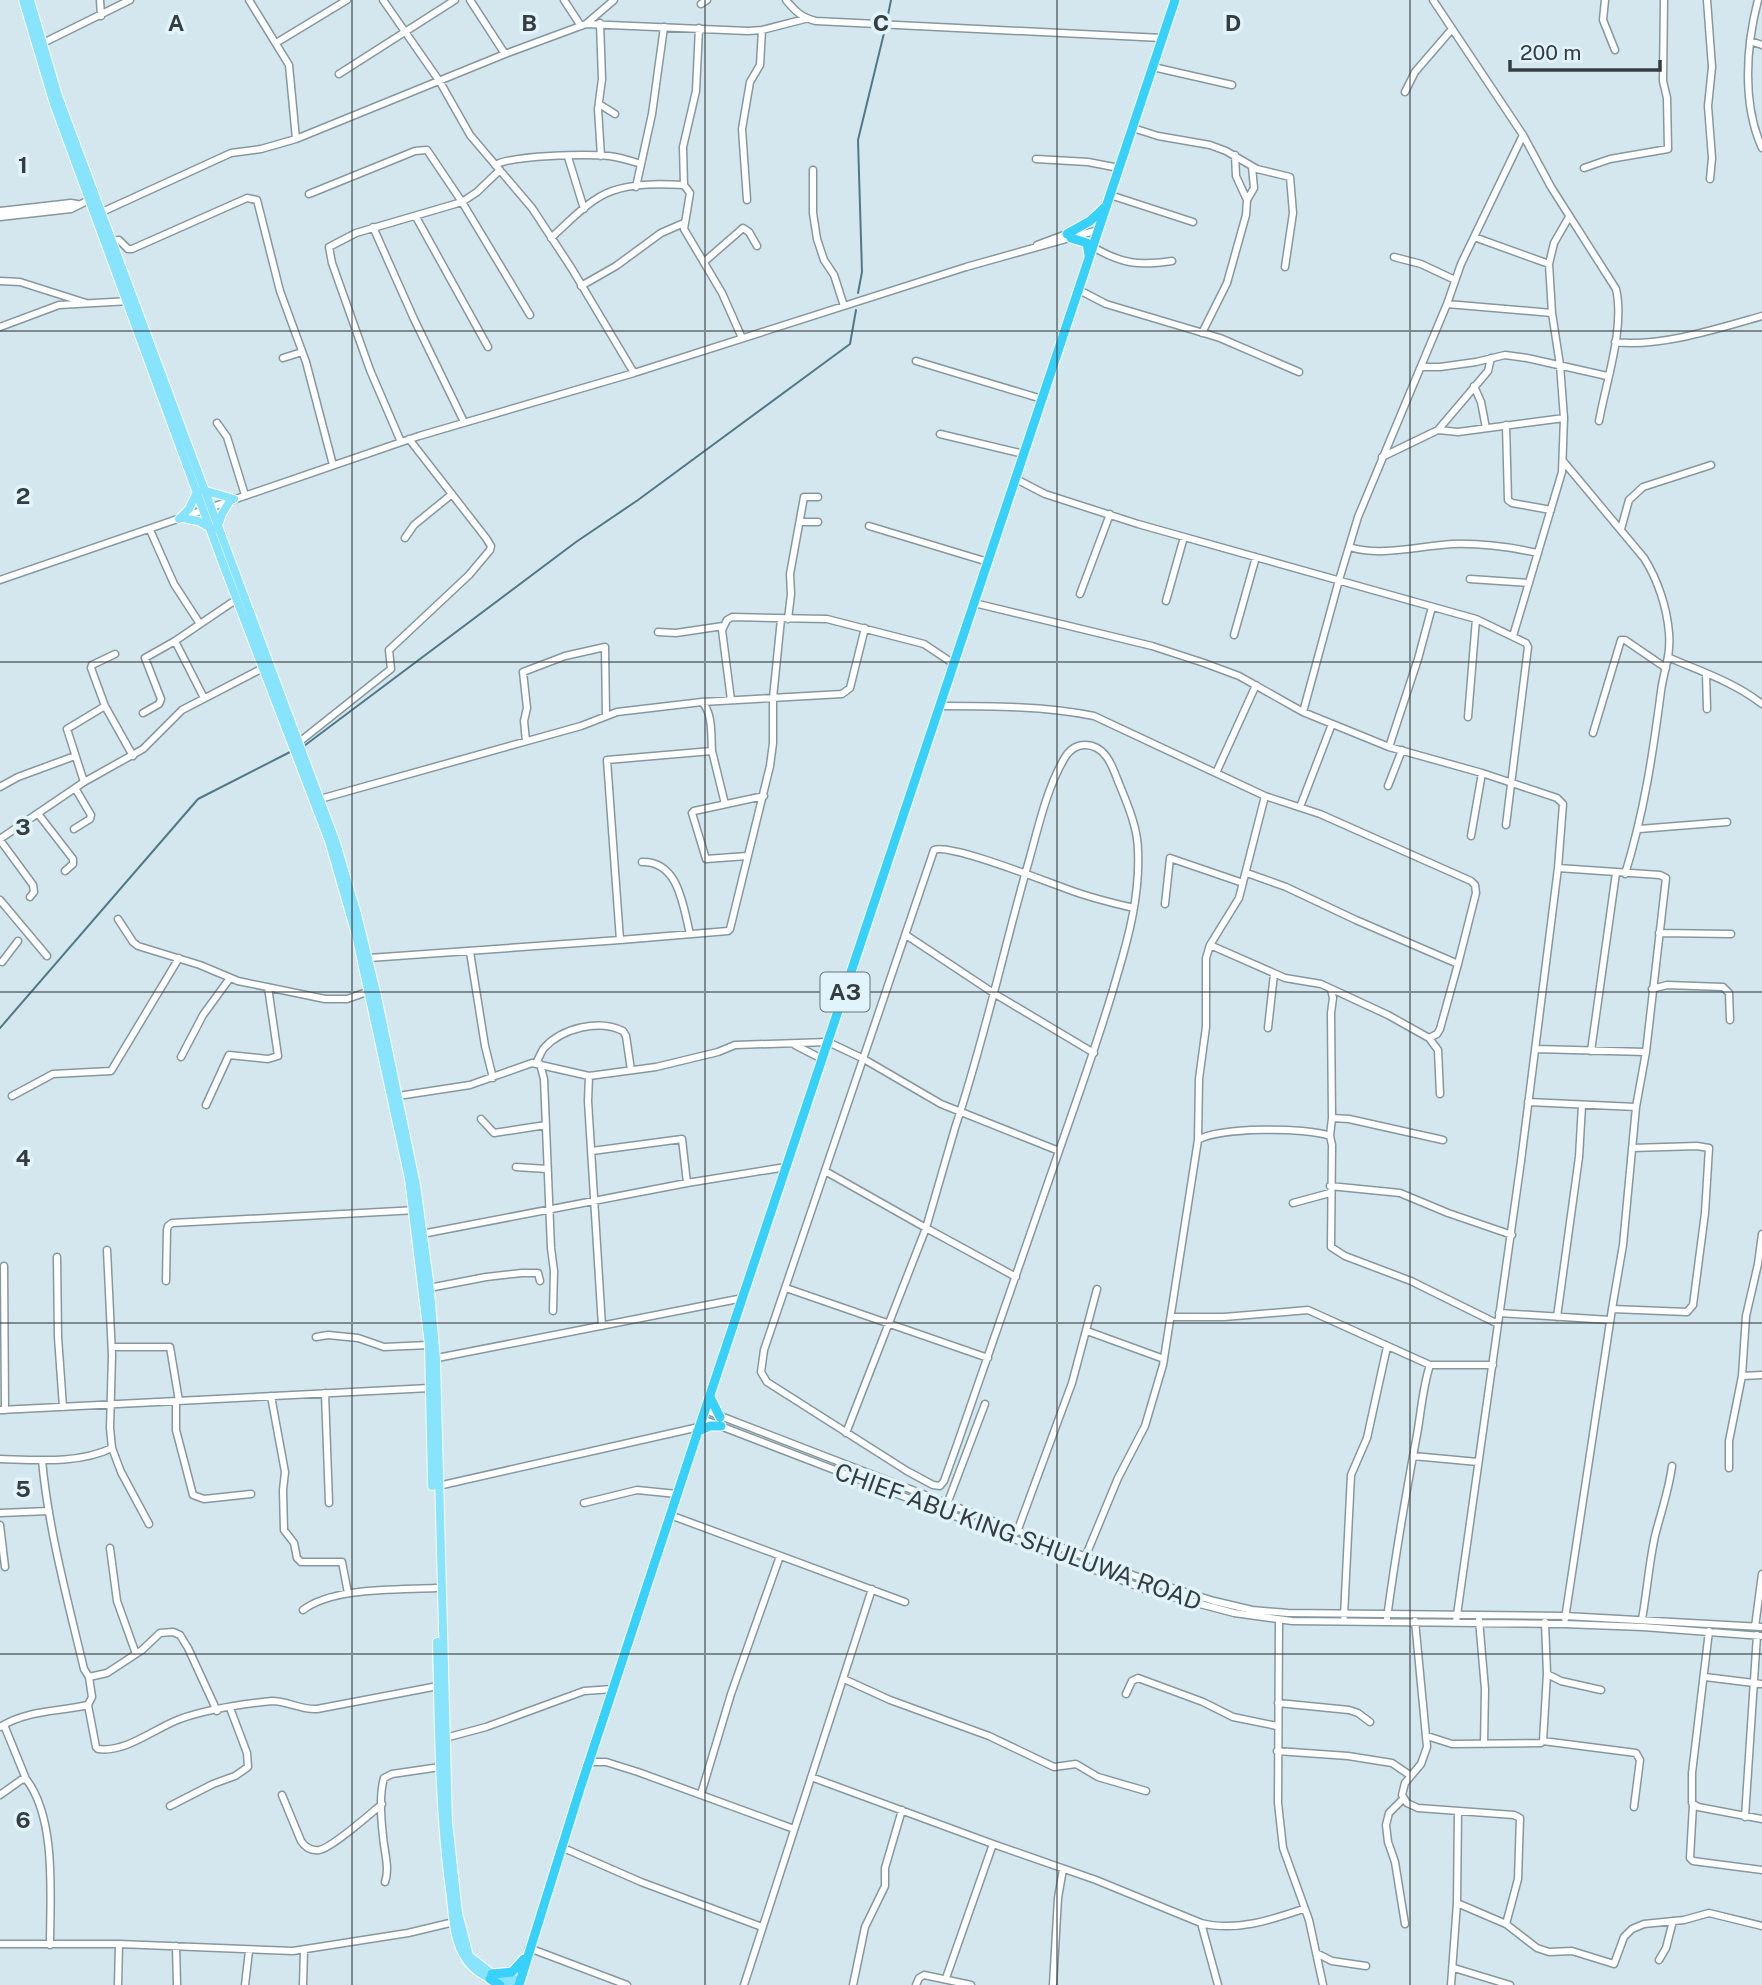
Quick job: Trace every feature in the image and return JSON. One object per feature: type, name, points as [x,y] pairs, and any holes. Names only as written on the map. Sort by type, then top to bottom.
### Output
[{"type":"highway","name":"A3","points":[[517,1984],[709,1396],[1175,0]]},
{"type":"highway","points":[[1069,236],[1090,221],[1109,199]]},
{"type":"highway","points":[[1069,236],[1087,243],[1089,260]]},
{"type":"highway","points":[[701,1422],[710,1426],[720,1421],[709,1396]]},
{"type":"highway","points":[[499,1985],[491,1976],[515,1970],[529,1948]]},
{"type":"main road","points":[[23,0],[45,78],[93,198],[102,212],[130,301]]},
{"type":"main road","points":[[30,0],[58,96],[130,301],[214,528],[320,799],[349,884],[369,958],[398,1096],[416,1210],[429,1345],[433,1359],[430,1388],[436,1490],[440,1767],[442,1817],[454,1922],[458,1942],[467,1961],[481,1974],[517,1984]]},
{"type":"main road","points":[[200,491],[232,500],[214,528],[237,599],[329,841],[370,991],[422,1234],[429,1288],[433,1359],[448,1821],[458,1913],[469,1956],[491,1976]]},
{"type":"main road","points":[[200,491],[181,518],[214,528]]},
{"type":"street","points":[[100,0],[101,16]]},
{"type":"street","points":[[41,44],[130,0]]},
{"type":"street","points":[[249,0],[291,71],[296,139]]},
{"type":"street","points":[[276,43],[347,0]]},
{"type":"street","points":[[383,0],[440,82],[470,135],[532,208],[634,373]]},
{"type":"street","points":[[339,75],[455,0]]},
{"type":"street","points":[[470,0],[505,54]]},
{"type":"street","points":[[564,0],[583,25]]},
{"type":"street","points":[[583,25],[614,0]]},
{"type":"street","points":[[786,0],[805,19]]},
{"type":"street","points":[[1433,0],[1523,135],[1569,217],[1616,289],[1618,298],[1615,342],[1599,421]]},
{"type":"street","points":[[1605,0],[1603,20],[1615,50]]},
{"type":"street","points":[[1584,168],[1609,159],[1668,149],[1667,97],[1663,81],[1664,0]]},
{"type":"street","points":[[1707,0],[1712,67],[1708,106],[1712,158],[1710,179]]},
{"type":"street","points":[[1758,0],[1750,41],[1750,102],[1762,148]]},
{"type":"street","points":[[102,212],[235,151],[261,149],[296,139],[583,25],[600,23],[762,30],[805,19],[944,29],[1162,38]]},
{"type":"street","points":[[600,23],[601,156]]},
{"type":"street","points":[[636,187],[652,114],[664,27]]},
{"type":"street","points":[[699,28],[696,91],[683,147],[684,185],[690,192],[684,229],[722,293],[742,338]]},
{"type":"street","points":[[1405,92],[1415,72],[1452,29]]},
{"type":"street","points":[[747,201],[742,129],[750,82],[760,65],[762,30]]},
{"type":"street","points":[[1750,41],[1762,44]]},
{"type":"street","points":[[1153,67],[1232,85]]},
{"type":"street","points":[[599,104],[615,114]]},
{"type":"street","points":[[1133,128],[1158,136],[1210,145],[1235,155],[1252,167],[1287,175],[1291,181],[1293,213],[1285,267]]},
{"type":"street","points":[[1303,712],[1349,547],[1382,457],[1455,280],[1523,135]]},
{"type":"street","points":[[309,194],[424,149],[430,152],[530,315]]},
{"type":"street","points":[[1235,155],[1236,176],[1247,200]]},
{"type":"street","points":[[401,442],[370,370],[329,252],[332,243],[373,227],[462,202],[477,192],[497,167],[508,160],[601,156],[641,164]]},
{"type":"street","points":[[568,157],[584,209]]},
{"type":"street","points":[[1036,159],[1119,167]]},
{"type":"street","points":[[1202,333],[1227,283],[1246,215],[1247,200],[1254,188],[1252,167]]},
{"type":"street","points":[[813,170],[817,239],[824,260],[834,275],[844,306]]},
{"type":"street","points":[[551,237],[609,192],[636,187],[684,185]]},
{"type":"street","points":[[0,217],[71,209],[93,198]]},
{"type":"street","points":[[112,241],[119,240],[128,249],[132,249],[247,198],[255,198],[259,203],[281,291],[302,352],[333,465]]},
{"type":"street","points":[[1109,199],[1193,222]]},
{"type":"street","points":[[0,211],[71,203],[77,205]]},
{"type":"street","points":[[416,217],[488,347]]},
{"type":"street","points":[[1513,636],[1563,461],[1564,418],[1549,264],[1554,243],[1569,217]]},
{"type":"street","points":[[582,286],[662,233],[684,223]]},
{"type":"street","points":[[0,580],[409,439],[634,373],[1100,226]]},
{"type":"street","points":[[373,227],[430,355],[464,422]]},
{"type":"street","points":[[704,262],[744,228],[757,246]]},
{"type":"street","points":[[1474,237],[1549,264]]},
{"type":"street","points":[[1093,247],[1115,259],[1149,265],[1172,261]]},
{"type":"street","points":[[1394,257],[1421,264],[1455,280]]},
{"type":"street","points":[[0,281],[20,282],[88,304]]},
{"type":"street","points":[[1079,290],[1106,304],[1247,348],[1299,372]]},
{"type":"street","points":[[0,327],[51,307],[130,301]]},
{"type":"street","points":[[1447,304],[1552,313]]},
{"type":"street","points":[[1615,342],[1701,334],[1762,316]]},
{"type":"street","points":[[283,358],[302,352]]},
{"type":"street","points":[[1421,367],[1440,367],[1505,355],[1607,376]]},
{"type":"street","points":[[1382,457],[1438,430],[1488,371],[1491,358]]},
{"type":"street","points":[[916,361],[1042,399]]},
{"type":"street","points":[[1475,387],[1486,428]]},
{"type":"street","points":[[1438,430],[1458,432],[1564,418]]},
{"type":"street","points":[[217,423],[227,438],[246,495]]},
{"type":"street","points":[[1506,425],[1508,500],[1551,510]]},
{"type":"street","points":[[940,434],[1024,454]]},
{"type":"street","points":[[298,743],[391,669],[392,662],[388,653],[391,649],[469,575],[489,551],[490,544],[409,439]]},
{"type":"street","points":[[1563,461],[1651,569],[1667,614],[1670,658],[1666,668],[1649,782],[1639,829],[1625,874]]},
{"type":"street","points":[[1621,529],[1629,500],[1637,491],[1650,483],[1711,465]]},
{"type":"street","points":[[1016,479],[1045,494],[1184,537],[1476,619],[1526,643],[1528,647],[1506,825]]},
{"type":"street","points":[[405,538],[414,525],[452,494]]},
{"type":"street","points":[[369,958],[730,930],[764,796],[773,743],[773,698],[791,594],[789,574],[804,496],[818,497]]},
{"type":"street","points":[[1080,594],[1110,514]]},
{"type":"street","points":[[800,522],[818,522]]},
{"type":"street","points":[[869,526],[988,562]]},
{"type":"street","points":[[150,530],[174,584],[200,624]]},
{"type":"street","points":[[1166,601],[1184,537]]},
{"type":"street","points":[[1349,547],[1363,551],[1380,551],[1453,544],[1515,548],[1538,554]]},
{"type":"street","points":[[1234,635],[1256,557]]},
{"type":"street","points":[[1470,579],[1529,583]]},
{"type":"street","points":[[143,713],[161,701],[145,658],[237,599]]},
{"type":"street","points":[[974,603],[1152,646],[1239,676],[1303,712],[1389,747],[1511,782],[1557,798],[1563,804],[1558,868],[1512,1235],[1456,1619]]},
{"type":"street","points":[[1389,747],[1432,607]]},
{"type":"street","points":[[658,632],[676,633],[723,626],[732,617],[827,619],[924,644],[954,664]]},
{"type":"street","points":[[1468,717],[1476,619]]},
{"type":"street","points":[[723,626],[731,700]]},
{"type":"street","points":[[320,799],[586,725],[617,712],[731,700],[825,696],[848,691],[865,628]]},
{"type":"street","points":[[1593,733],[1621,640],[1625,640],[1666,668]]},
{"type":"street","points":[[175,641],[204,698]]},
{"type":"street","points":[[526,741],[524,721],[527,708],[523,671],[565,656],[605,647],[606,715]]},
{"type":"street","points":[[115,654],[90,668],[105,706],[133,756]]},
{"type":"street","points":[[1670,658],[1739,687],[1761,702],[1762,691]]},
{"type":"street","points":[[30,897],[34,892],[33,886],[0,840],[84,782],[143,749],[182,710],[263,668]]},
{"type":"street","points":[[1706,673],[1707,709]]},
{"type":"street","points":[[1216,773],[1256,685]]},
{"type":"street","points":[[705,703],[712,751],[725,804]]},
{"type":"street","points":[[84,782],[67,729],[105,706]]},
{"type":"street","points":[[940,706],[1034,709],[1094,716],[1265,796],[1300,807],[1471,881],[1475,885],[1476,893],[1458,964],[1440,1029],[1429,1038]]},
{"type":"street","points":[[1300,807],[1332,724]]},
{"type":"street","points":[[846,1433],[926,1228],[995,994],[1025,873],[1058,770],[1074,747],[1090,746],[1106,754],[1115,771],[1136,833],[1138,851],[1134,908],[1094,1053],[988,1358],[940,1486],[924,1481],[780,1393],[767,1382],[761,1372],[764,1350],[935,849],[943,848],[1025,873],[1068,890],[1134,908]]},
{"type":"street","points":[[1388,786],[1402,750]]},
{"type":"street","points":[[620,940],[607,760],[712,751]]},
{"type":"street","points":[[0,788],[18,776],[75,756]]},
{"type":"street","points":[[1471,836],[1482,773]]},
{"type":"street","points":[[75,788],[91,817],[75,829]]},
{"type":"street","points":[[747,856],[709,860],[704,854],[692,811],[764,796]]},
{"type":"street","points":[[1083,1564],[1118,1478],[1154,1403],[1164,1359],[1198,1140],[1199,1079],[1206,1027],[1206,958],[1210,945],[1236,905],[1247,873],[1265,796]]},
{"type":"street","points":[[39,815],[73,859],[73,864],[65,871]]},
{"type":"street","points":[[1639,829],[1727,822]]},
{"type":"street","points":[[1165,904],[1170,858],[1243,883]]},
{"type":"street","points":[[642,862],[651,862],[670,873],[680,895],[690,934]]},
{"type":"street","points":[[1558,868],[1666,877],[1646,1052],[1636,1107],[1623,1245],[1565,1620],[1642,1619],[1758,1627]]},
{"type":"street","points":[[1247,873],[1286,887],[1458,964]]},
{"type":"street","points":[[1591,1051],[1616,873]]},
{"type":"street","points":[[0,900],[47,956]]},
{"type":"street","points":[[118,919],[138,946],[179,958],[230,978],[332,1000],[351,999],[370,991]]},
{"type":"street","points":[[1659,933],[1731,934]]},
{"type":"street","points":[[906,935],[995,994],[1094,1053]]},
{"type":"street","points":[[1,963],[18,941]]},
{"type":"street","points":[[1210,945],[1285,978],[1315,982],[1388,1015],[1429,1038],[1437,1048],[1440,1094]]},
{"type":"street","points":[[470,952],[485,1046],[493,1078]]},
{"type":"street","points":[[12,1096],[53,1074],[111,1071],[179,958]]},
{"type":"street","points":[[1268,1028],[1274,974]]},
{"type":"street","points":[[181,1057],[203,1016],[230,978]]},
{"type":"street","points":[[1653,980],[1667,985]]},
{"type":"street","points":[[1652,989],[1667,985],[1723,987],[1729,993],[1730,1020]]},
{"type":"street","points":[[206,1105],[229,1055],[268,1059],[278,1056],[268,987]]},
{"type":"street","points":[[1331,989],[1330,1242],[1333,1250],[1411,1281],[1498,1324]]},
{"type":"street","points":[[1333,998],[1340,994]]},
{"type":"street","points":[[538,1064],[545,1047],[570,1031],[584,1027],[608,1027],[623,1031],[631,1070]]},
{"type":"street","points":[[398,1096],[452,1089],[538,1064],[589,1076],[703,1056],[735,1045],[828,1042],[862,1058],[941,1104],[1059,1152]]},
{"type":"street","points":[[794,1044],[822,1059]]},
{"type":"street","points":[[1536,1049],[1646,1052]]},
{"type":"street","points":[[538,1064],[544,1073],[554,1311]]},
{"type":"street","points":[[544,1073],[550,1066]]},
{"type":"street","points":[[589,1076],[602,1326]]},
{"type":"street","points":[[1528,1102],[1636,1107]]},
{"type":"street","points":[[1557,1317],[1578,1157],[1582,1105]]},
{"type":"street","points":[[1332,1118],[1349,1119],[1443,1140]]},
{"type":"street","points":[[481,1119],[494,1133],[546,1125]]},
{"type":"street","points":[[1198,1140],[1207,1135],[1265,1130],[1317,1131],[1331,1127]]},
{"type":"street","points":[[1198,1129],[1207,1135]]},
{"type":"street","points":[[1317,1131],[1330,1136]]},
{"type":"street","points":[[592,1151],[682,1139],[687,1183]]},
{"type":"street","points":[[1612,1309],[1684,1313],[1691,1310],[1705,1213],[1709,1148],[1632,1148]]},
{"type":"street","points":[[516,1167],[547,1169]]},
{"type":"street","points":[[422,1234],[687,1183],[786,1167]]},
{"type":"street","points":[[825,1171],[1016,1277]]},
{"type":"street","points":[[1293,1203],[1330,1190],[1400,1193],[1512,1235]]},
{"type":"street","points":[[166,1282],[167,1230],[172,1223],[416,1210]]},
{"type":"street","points":[[1729,1468],[1729,1441],[1742,1376],[1746,1316],[1762,1234]]},
{"type":"street","points":[[107,1250],[112,1347],[112,1448],[121,1472],[149,1524]]},
{"type":"street","points":[[57,1257],[58,1337],[63,1407]]},
{"type":"street","points":[[4,1266],[2,1410],[430,1388]]},
{"type":"street","points":[[429,1288],[522,1273],[538,1273],[540,1281]]},
{"type":"street","points":[[786,1288],[988,1358]]},
{"type":"street","points":[[1014,1539],[1058,1425],[1097,1289]]},
{"type":"street","points":[[433,1359],[743,1297]]},
{"type":"street","points":[[1171,1317],[1223,1317],[1308,1310],[1430,1364],[1493,1365]]},
{"type":"street","points":[[1499,1313],[1610,1320]]},
{"type":"street","points":[[1087,1331],[1164,1359]]},
{"type":"street","points":[[316,1337],[328,1335],[358,1338],[384,1347],[429,1345]]},
{"type":"street","points":[[112,1347],[170,1347],[178,1401],[176,1430],[193,1495],[204,1499],[251,1494]]},
{"type":"street","points":[[436,1490],[701,1422],[720,1421],[1159,1585],[1237,1606],[1344,1618],[1352,1475],[1367,1437],[1387,1347]]},
{"type":"street","points":[[1387,1618],[1430,1364]]},
{"type":"street","points":[[1742,1376],[1762,1375]]},
{"type":"street","points":[[325,1393],[329,1503]]},
{"type":"street","points":[[271,1396],[285,1472],[284,1530],[294,1543],[297,1558],[301,1562],[342,1562],[348,1593]]},
{"type":"street","points":[[944,1513],[985,1404]]},
{"type":"street","name":"CHIEF ABU KING SHULUWA ROAD","points":[[720,1421],[944,1513],[1176,1599],[1234,1614],[1279,1620],[1565,1620],[1757,1635]]},
{"type":"street","points":[[0,1459],[42,1460],[98,1454],[112,1448]]},
{"type":"street","points":[[1413,1456],[1478,1462]]},
{"type":"street","points":[[42,1460],[49,1511],[84,1669],[89,1677],[92,1697],[88,1704],[96,1747],[100,1750],[128,1744],[183,1718],[230,1708],[282,1701],[299,1708],[317,1709],[438,1686]]},
{"type":"street","points":[[1642,1619],[1654,1540],[1669,1493],[1672,1466]]},
{"type":"street","points":[[584,1503],[637,1490],[677,1494]]},
{"type":"street","points":[[0,1513],[49,1511]]},
{"type":"street","points":[[670,1516],[905,1602]]},
{"type":"street","points":[[0,1525],[5,1567]]},
{"type":"street","points":[[110,1548],[117,1601],[136,1654]]},
{"type":"street","points":[[701,1794],[731,1694],[780,1556]]},
{"type":"street","points":[[1745,1816],[1758,1684],[1757,1635],[1762,1579]]},
{"type":"street","points":[[303,1610],[348,1593],[436,1588]]},
{"type":"street","points":[[744,1985],[872,1589]]},
{"type":"street","points":[[1415,1619],[1427,1736],[1426,1751],[1421,1764],[1402,1789],[1404,1798],[1407,1803],[1418,1808],[1514,1815],[1521,1820],[1518,1879],[1505,1922]]},
{"type":"street","points":[[1279,1620],[1278,1803],[1283,1849],[1311,1927],[1323,1985]]},
{"type":"street","points":[[1479,1620],[1485,1689],[1484,1744]]},
{"type":"street","points":[[1543,1741],[1547,1674],[1545,1620]]},
{"type":"street","points":[[1709,1631],[1692,1773],[1690,1858],[1693,1861],[1762,1870]]},
{"type":"street","points":[[89,1677],[107,1674],[160,1633],[176,1633],[188,1648],[217,1711]]},
{"type":"street","points":[[1547,1674],[1561,1681],[1601,1690]]},
{"type":"street","points":[[1704,1677],[1758,1684]]},
{"type":"street","points":[[1126,1695],[1132,1681],[1138,1678],[1233,1717],[1278,1726]]},
{"type":"street","points":[[844,1679],[890,1700],[989,1736],[1055,1767],[1076,1764],[1098,1777],[1146,1791]]},
{"type":"street","points":[[445,1738],[486,1727],[584,1691],[613,1689]]},
{"type":"street","points":[[1278,1703],[1349,1710],[1370,1722]]},
{"type":"street","points":[[50,1945],[46,1832],[40,1805],[2,1726],[28,1714],[88,1704]]},
{"type":"street","points":[[170,1805],[235,1776],[248,1767],[247,1753],[230,1708]]},
{"type":"street","points":[[1427,1736],[1452,1744],[1532,1745],[1543,1741],[1636,1754],[1640,1760],[1634,1807]]},
{"type":"street","points":[[593,1750],[606,1762]]},
{"type":"street","points":[[1278,1751],[1348,1756],[1392,1763],[1411,1776]]},
{"type":"street","points":[[589,1762],[606,1762],[794,1829]]},
{"type":"street","points":[[385,1882],[387,1867],[382,1834],[382,1804],[386,1777],[440,1767]]},
{"type":"street","points":[[811,1777],[1123,1890],[1201,1923],[1217,1927],[1235,1927],[1303,1909]]},
{"type":"street","points":[[0,1795],[26,1779]]},
{"type":"street","points":[[282,1795],[300,1841],[313,1850],[327,1847],[382,1804]]},
{"type":"street","points":[[1404,1798],[1389,1813],[1386,1825],[1405,1924]]},
{"type":"street","points":[[1693,1805],[1762,1819]]},
{"type":"street","points":[[853,1985],[864,1927],[885,1886],[885,1868],[902,1810]]},
{"type":"street","points":[[1451,1985],[1457,1903],[1458,1811]]},
{"type":"street","points":[[946,1978],[993,1844]]},
{"type":"street","points":[[561,1849],[762,1927]]},
{"type":"street","points":[[1053,1985],[1058,1898],[1063,1869]]},
{"type":"street","points":[[1457,1903],[1505,1922],[1535,1947],[1543,1950],[1572,1951],[1614,1964],[1624,1937],[1632,1929],[1644,1924],[1687,1920],[1709,1913],[1762,1926]]},
{"type":"street","points":[[1658,1960],[1666,1948],[1673,1921]]},
{"type":"street","points":[[0,1944],[119,1944],[249,1951],[304,1950],[408,1933],[454,1922]]},
{"type":"street","points":[[1201,1923],[1218,1985]]},
{"type":"street","points":[[118,1985],[119,1944]]},
{"type":"street","points":[[176,1946],[177,1985]]},
{"type":"street","points":[[529,1948],[626,1985]]},
{"type":"street","points":[[303,1985],[304,1950]]},
{"type":"street","points":[[245,1985],[249,1951]]},
{"type":"street","points":[[1316,1953],[1332,1961],[1366,1966]]},
{"type":"street","points":[[1454,1968],[1510,1985]]},
{"type":"street","points":[[916,1985],[922,1975],[971,1985]]},
{"type":"waterway","points":[[887,20],[891,0]]},
{"type":"waterway","points":[[858,293],[862,272],[858,140],[885,29]]},
{"type":"waterway","points":[[304,746],[576,542],[638,500],[850,344],[856,310]]},
{"type":"waterway","points":[[0,1028],[198,799],[292,751]]}]
